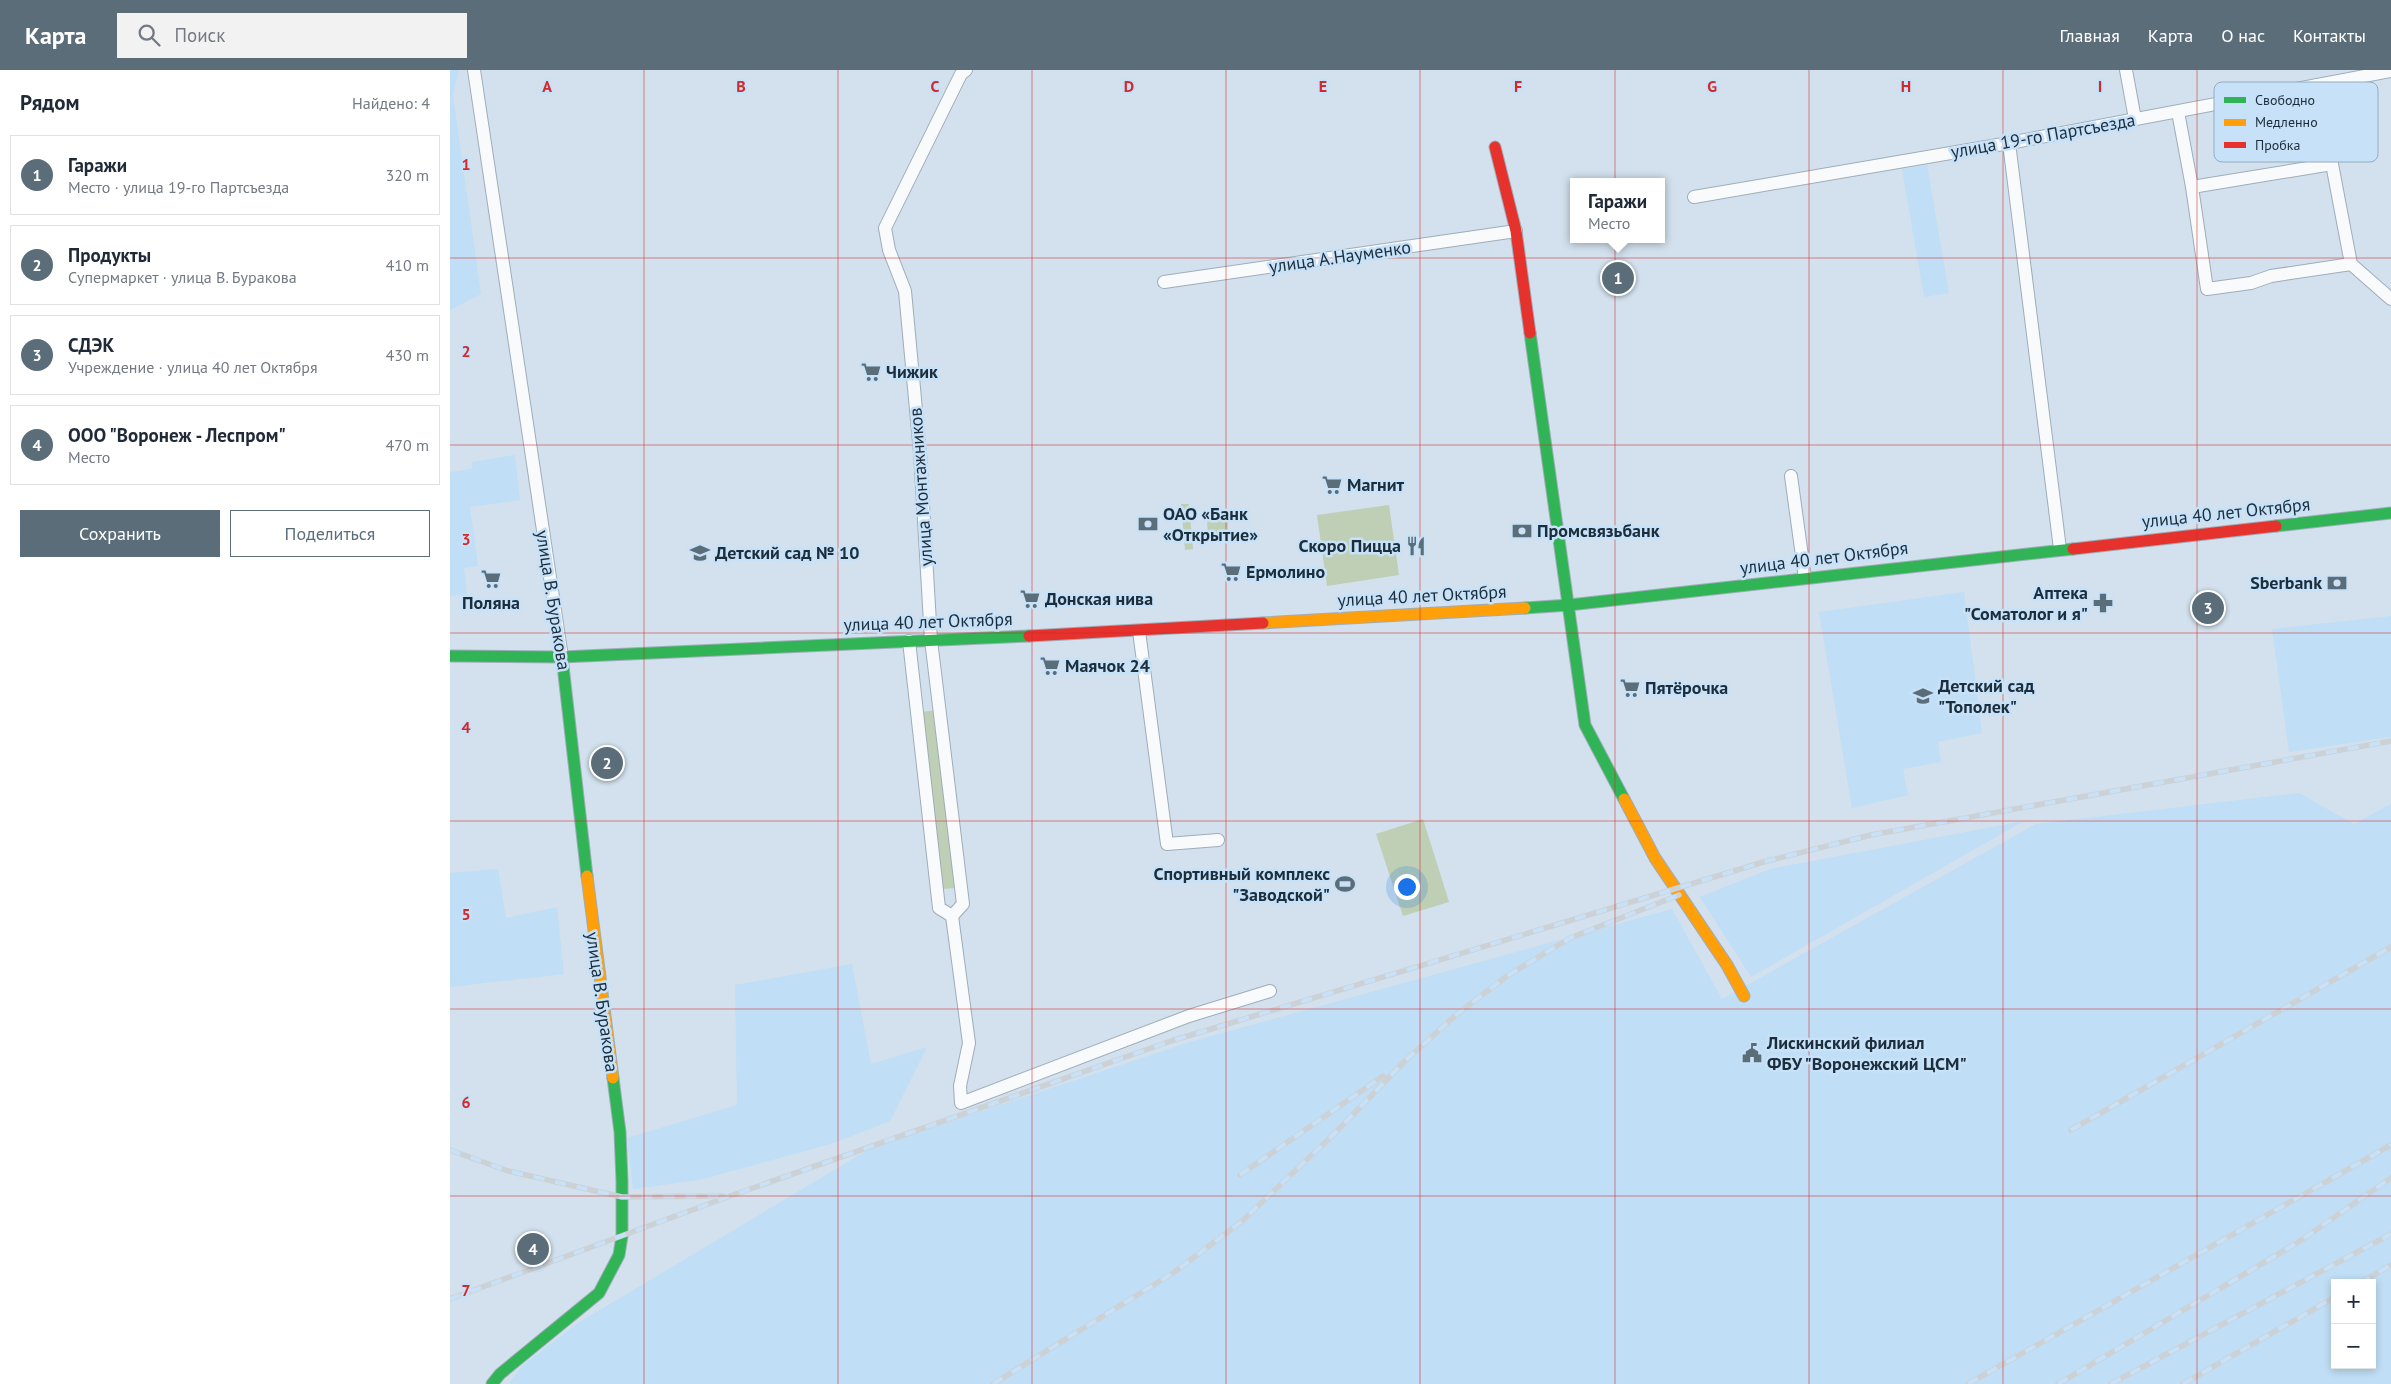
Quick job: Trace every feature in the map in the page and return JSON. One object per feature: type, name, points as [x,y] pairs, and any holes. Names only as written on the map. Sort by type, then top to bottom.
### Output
[{"type":"main road","points":[[1495,146],[1516,230],[1585,725],[1655,858],[1727,965],[1744,996]]},
{"type":"main road","name":"улица 40 лет Октября","points":[[450,656],[562,657],[1139,630],[1568,605],[2391,513]]},
{"type":"main road","name":"улица В. Буракова","points":[[492,1384],[506,1368],[599,1293],[620,1256],[622,1181],[620,1132],[595,948],[562,657]]},
{"type":"street","name":"улица В. Буракова","points":[[474,70],[562,657]]},
{"type":"street","points":[[2126,70],[2135,120]]},
{"type":"street","name":"улица 19-го Партсъезда","points":[[2332,82],[2391,71]]},
{"type":"street","name":"улица Монтажников","points":[[952,916],[963,904],[931,640],[920,453],[904,291],[889,250],[885,228],[963,72]]},
{"type":"street","name":"улица 19-го Партсъезда","points":[[1694,197],[2009,143],[2214,105]]},
{"type":"street","points":[[2178,112],[2192,187],[2207,289],[2252,283],[2271,276],[2350,264]]},
{"type":"street","points":[[2009,143],[2060,549]]},
{"type":"street","points":[[2192,187],[2332,164],[2350,264],[2391,299]]},
{"type":"street","name":"улица А.Науменко","points":[[1164,282],[1516,230]]},
{"type":"street","points":[[1791,476],[1806,578]]},
{"type":"street","points":[[1139,630],[1167,844],[1218,840]]},
{"type":"street","points":[[909,641],[939,908],[952,916],[969,1043],[960,1086],[961,1103],[1189,1016],[1270,991]]},
{"type":"shaded area","points":[[450,70],[459,70],[453,95],[481,294],[450,310]]},
{"type":"shaded area","points":[[1927,165],[1949,293],[1924,297],[1902,169]]},
{"type":"shaded area","points":[[515,455],[520,500],[470,507],[478,566],[464,568],[467,594],[450,596],[450,472],[472,469],[472,462]]},
{"type":"shaded area","points":[[1964,592],[1982,733],[1938,742],[1941,762],[1903,769],[1908,795],[1852,808],[1819,612]]},
{"type":"shaded area","points":[[2391,616],[2391,737],[2289,752],[2272,629]]},
{"type":"shaded area","points":[[2299,793],[2354,824],[2391,804],[2391,1384],[509,1384],[522,1366],[578,1323],[871,1148],[1190,1042],[1672,909],[1722,999],[2036,824]]},
{"type":"shaded area","points":[[2024,821],[1751,977],[1700,897],[1770,869]]},
{"type":"shaded area","points":[[498,869],[506,918],[557,907],[564,974],[450,987],[450,873]]},
{"type":"shaded area","points":[[852,964],[871,1064],[927,1047],[890,1121],[834,1143],[699,1180],[633,1189],[627,1138],[737,1105],[735,985]]},
{"type":"green space","points":[[1181,504],[1189,504],[1193,549],[1185,550]]},
{"type":"green space","points":[[1389,505],[1399,575],[1327,586],[1317,515]]},
{"type":"green space","points":[[1228,517],[1228,538],[1208,539],[1207,518]]},
{"type":"green space","points":[[936,710],[956,888],[942,889],[922,712]]},
{"type":"green space","points":[[1423,819],[1449,902],[1403,916],[1376,834]]},
{"type":"railway","points":[[450,1299],[730,1196],[1171,1041],[1767,861],[1871,835],[2391,741]]},
{"type":"railway","points":[[993,1384],[1173,1273],[1241,1222],[1334,1134],[1406,1060],[1456,1015],[1507,976],[1570,938],[1679,895]]},
{"type":"railway","points":[[2071,1130],[2391,947]]},
{"type":"railway","points":[[1240,1175],[1383,1076]]},
{"type":"railway","points":[[1968,1384],[2391,1145]]},
{"type":"railway","points":[[450,1150],[508,1171],[622,1197],[723,1196]]},
{"type":"railway","points":[[2058,1384],[2297,1243],[2391,1178]]},
{"type":"railway","points":[[2111,1384],[2391,1234]]},
{"type":"railway","points":[[2367,1279],[2391,1265]]},
{"type":"railway","points":[[2183,1384],[2331,1299]]},
{"type":"traffic: fast","points":[[1530,333],[1585,725],[1624,799]]},
{"type":"traffic: fast","points":[[2276,526],[2391,513]]},
{"type":"traffic: fast","points":[[1525,608],[1569,605],[2073,549]]},
{"type":"traffic: fast","points":[[450,656],[562,657],[1029,636]]},
{"type":"traffic: fast","points":[[562,657],[587,876]]},
{"type":"traffic: fast","points":[[492,1384],[500,1374],[599,1293],[619,1255],[622,1236],[622,1181],[620,1132],[613,1078]]},
{"type":"traffic: slow","points":[[1263,623],[1525,608]]},
{"type":"traffic: slow","points":[[1624,799],[1655,858],[1727,965],[1744,996]]},
{"type":"traffic: slow","points":[[587,876],[613,1078]]},
{"type":"traffic: jam","points":[[1495,147],[1516,231],[1530,333]]},
{"type":"traffic: jam","points":[[2073,549],[2276,526]]},
{"type":"traffic: jam","points":[[1029,636],[1263,623]]},
{"type":"place","name":"Гаражи","points":[[1618,278]]},
{"type":"place","name":"Чижик","points":[[871,372]]},
{"type":"place","name":"Магнит","points":[[1332,485]]},
{"type":"place","name":"ОАО «Банк «Открытие»","points":[[1148,524]]},
{"type":"place","name":"Промсвязьбанк","points":[[1522,531]]},
{"type":"place","name":"Скоро Пицца","points":[[1416,546]]},
{"type":"place","name":"Детский сад № 10","points":[[700,553]]},
{"type":"place","name":"Ермолино","points":[[1231,572]]},
{"type":"place","name":"Поляна","points":[[491,579]]},
{"type":"place","name":"Sberbank","points":[[2337,583]]},
{"type":"place","name":"Донская нива","points":[[1030,599]]},
{"type":"place","name":"Аптека \"Соматолог и я\"","points":[[2103,603]]},
{"type":"place","name":"СДЭК","points":[[2208,608]]},
{"type":"place","name":"Маячок 24","points":[[1050,666]]},
{"type":"place","name":"Пятёрочка","points":[[1630,688]]},
{"type":"place","name":"Детский сад \"Тополек\"","points":[[1923,696]]},
{"type":"place","name":"Продукты","points":[[607,763]]},
{"type":"place","name":"Спортивный комплекс \"Заводской\"","points":[[1345,884]]},
{"type":"place","name":"Лискинский филиал ФБУ \"Воронежский ЦСМ\"","points":[[1752,1053]]},
{"type":"place","name":"ООО \"Воронеж - Леспром\"","points":[[533,1249]]}]
